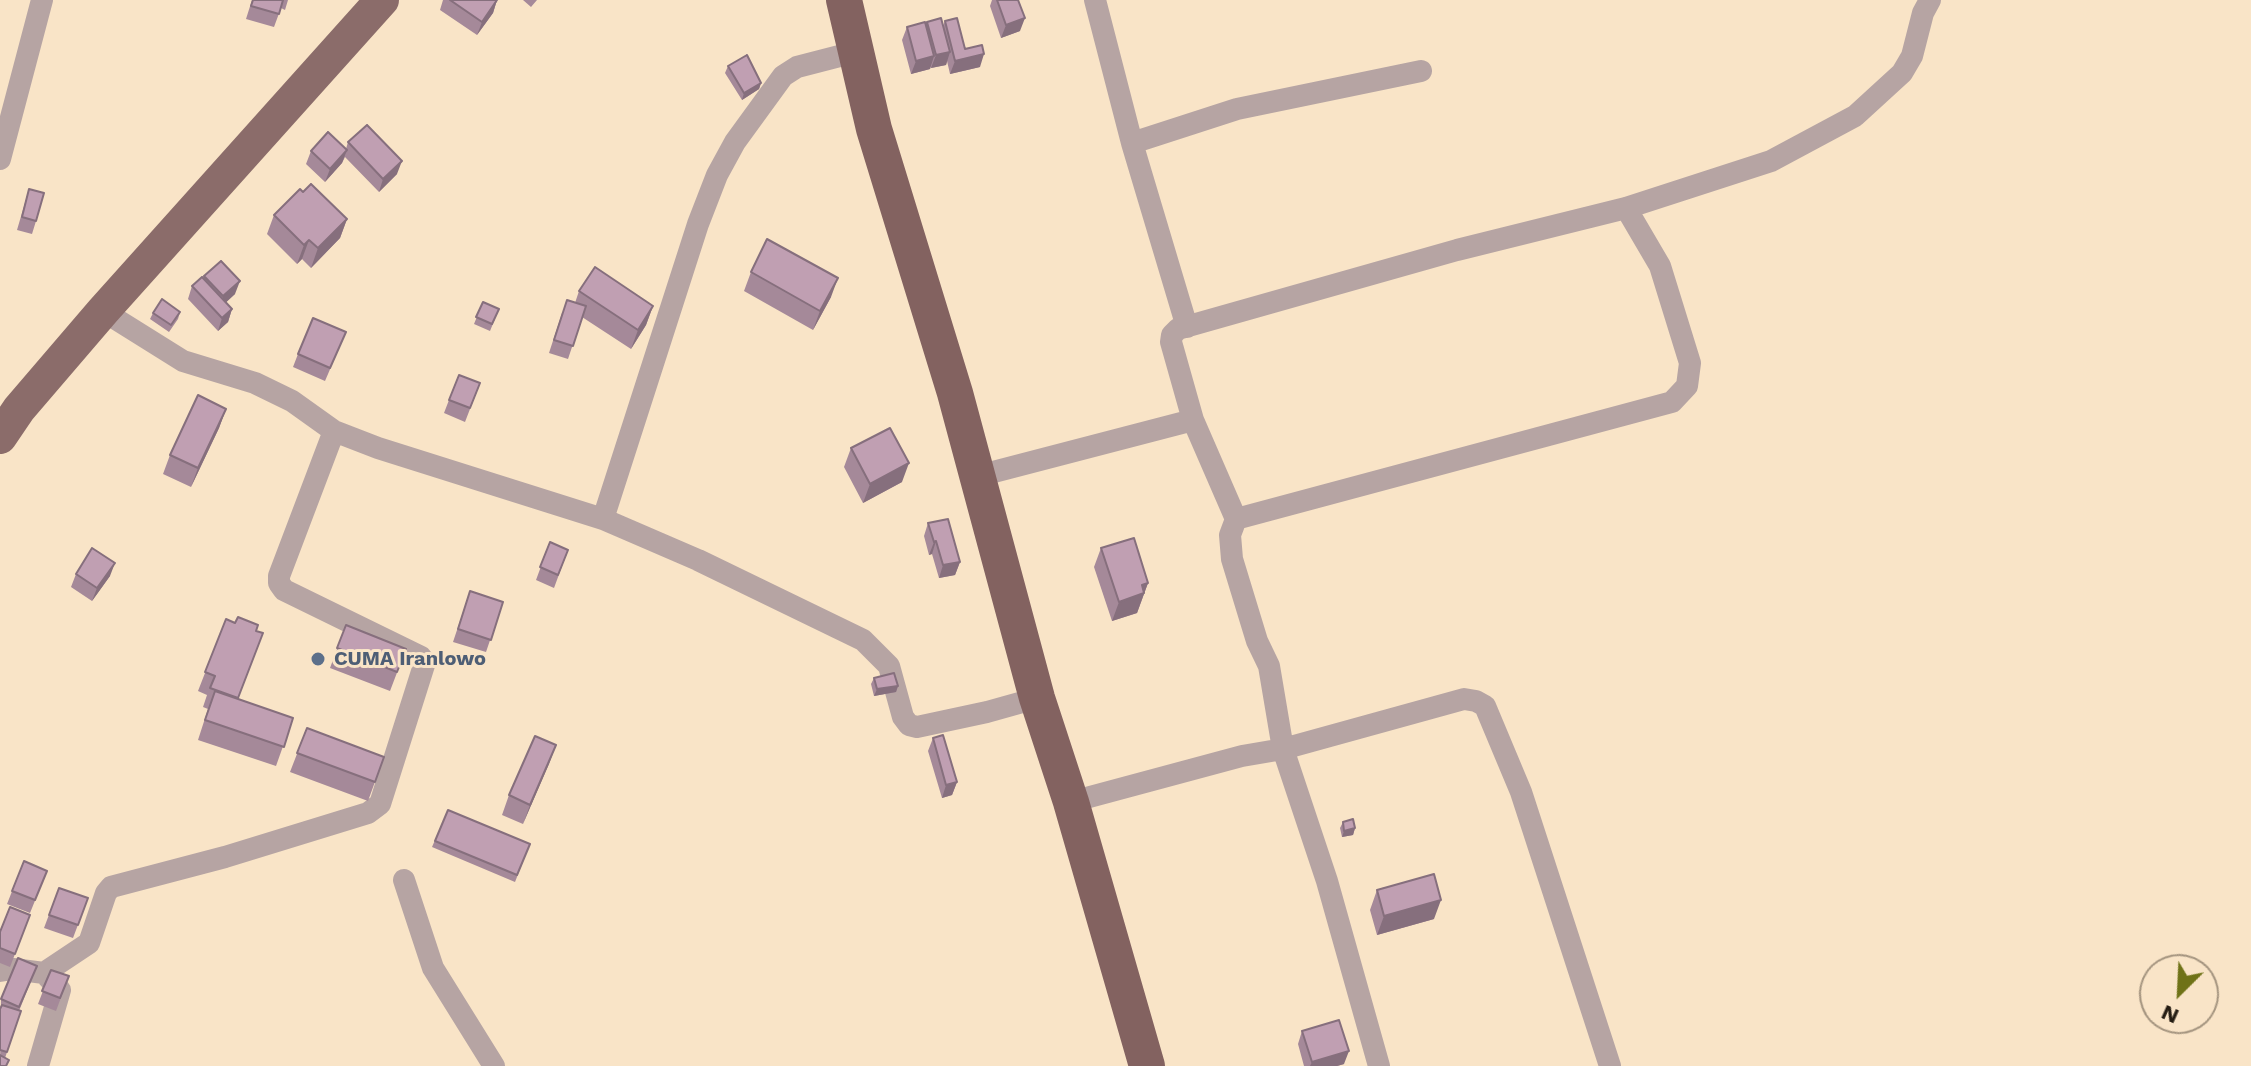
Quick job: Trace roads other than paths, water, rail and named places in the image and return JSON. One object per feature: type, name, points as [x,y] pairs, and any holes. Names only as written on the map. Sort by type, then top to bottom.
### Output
[{"type":"highway","points":[[844,0],[874,129],[955,393],[1037,698],[1071,802],[1147,1066]]},
{"type":"main road","points":[[0,437],[10,408],[103,311],[382,0]]},
{"type":"street","points":[[0,159],[42,0]]},
{"type":"street","points":[[1095,0],[1132,143],[1187,327]]},
{"type":"street","points":[[1379,1066],[1327,881],[1283,749],[1269,666],[1257,641],[1229,546],[1236,519],[1193,420],[1171,342],[1172,335],[1178,329],[1457,250],[1626,208],[1771,161],[1855,116],[1902,73],[1912,56],[1923,13],[1930,0]]},
{"type":"street","points":[[603,519],[698,224],[717,175],[735,142],[783,76],[797,67],[855,52]]},
{"type":"street","points":[[1132,143],[1237,109],[1421,71]]},
{"type":"street","points":[[1236,519],[1672,402],[1687,386],[1690,363],[1660,266],[1626,208]]},
{"type":"street","points":[[103,311],[183,361],[255,383],[292,401],[334,431],[389,452],[603,519],[698,560],[863,640],[889,666],[903,717],[909,725],[917,727],[1037,698]]},
{"type":"street","points":[[978,476],[1193,420]]},
{"type":"street","points":[[44,973],[89,943],[106,893],[111,887],[225,857],[368,813],[380,804],[425,662],[421,657],[284,590],[279,583],[334,431]]},
{"type":"street","points":[[1071,802],[1242,756],[1283,749],[1464,699],[1476,701],[1485,706],[1521,792],[1610,1066]]},
{"type":"street","points":[[404,880],[433,968],[494,1066]]},
{"type":"street","points":[[0,971],[13,969],[44,973],[56,984],[60,996],[38,1066]]},
{"type":"place","name":"CUMA Iranlowo","points":[[318,659]]}]
